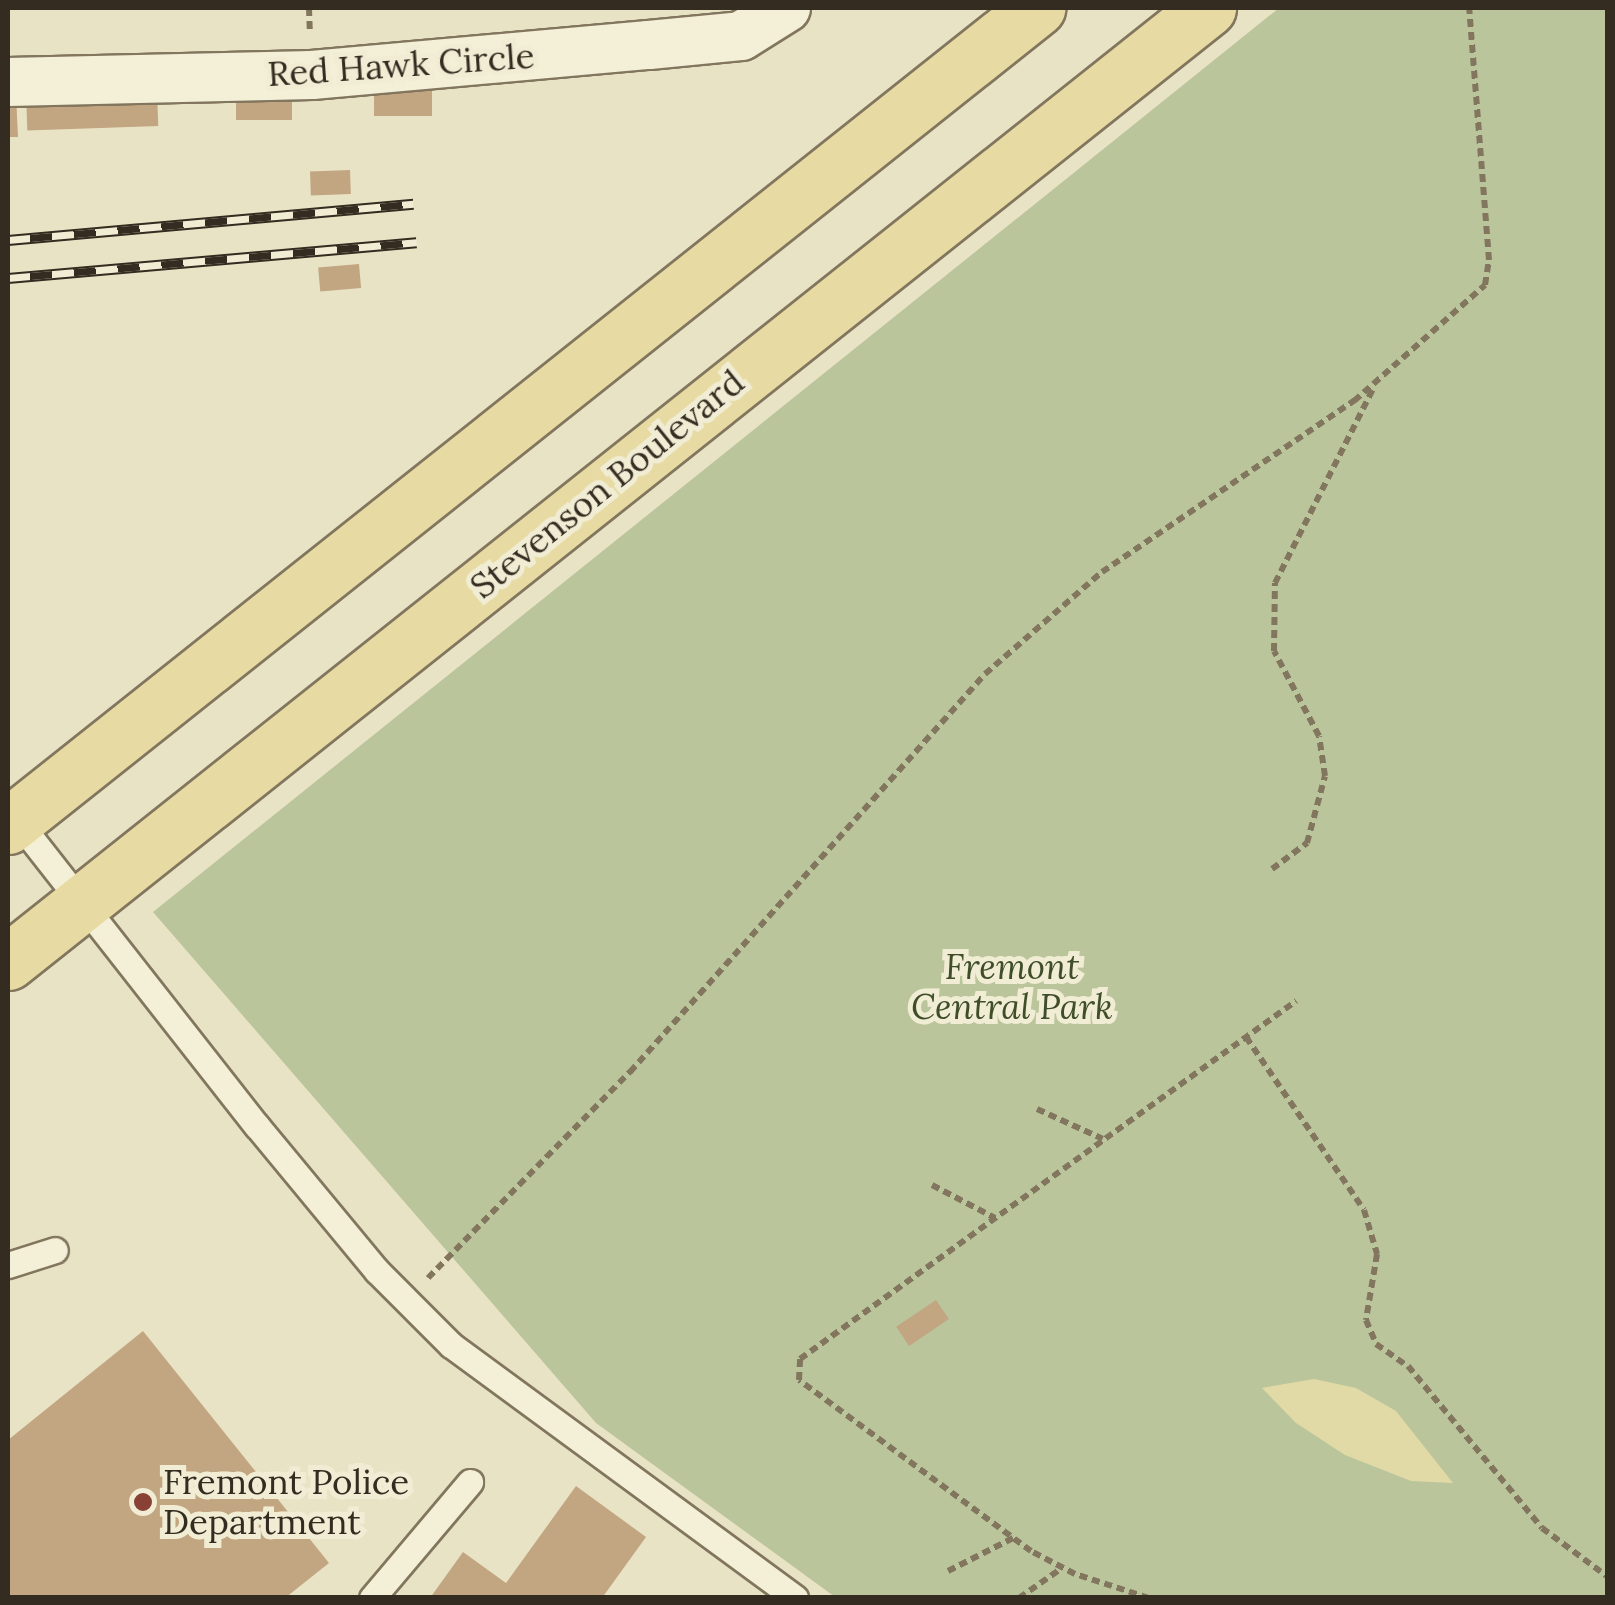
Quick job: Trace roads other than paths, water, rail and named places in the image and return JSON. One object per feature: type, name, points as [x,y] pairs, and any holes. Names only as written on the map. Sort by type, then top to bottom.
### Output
[{"type":"main road","points":[[12,823],[1037,8]]},
{"type":"main road","name":"Stevenson Boulevard","points":[[8,962],[1208,8]]},
{"type":"street","name":"Red Hawk Circle","points":[[8,82],[312,75],[667,44],[741,36],[786,8]]},
{"type":"lane","points":[[12,823],[81,902],[257,1126],[406,1300],[451,1346],[795,1598]]},
{"type":"lane","points":[[8,1265],[55,1250]]},
{"type":"lane","points":[[372,1598],[470,1482]]},
{"type":"railway","points":[[8,240],[413,204]]},
{"type":"railway","points":[[8,278],[416,242]]},
{"type":"place","name":"Fremont Police Department","points":[[143,1502]]},
{"type":"park label","name":"Fremont Central Park","points":[[1012,987]]}]
